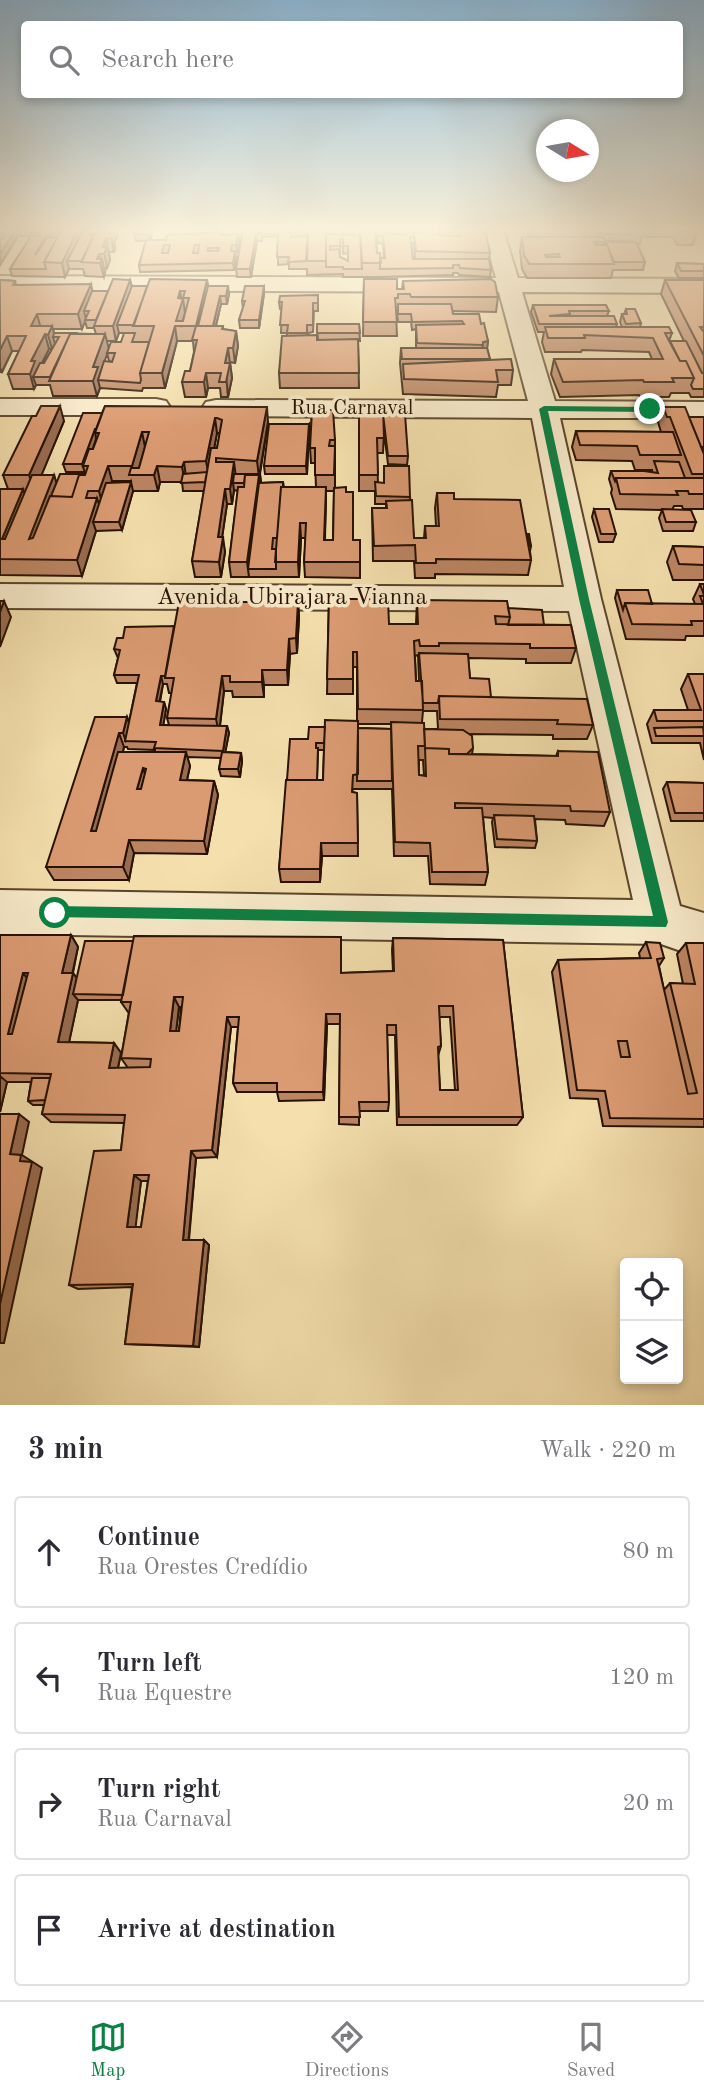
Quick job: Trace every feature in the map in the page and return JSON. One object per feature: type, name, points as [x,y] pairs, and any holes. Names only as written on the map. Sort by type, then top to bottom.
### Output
[{"type":"street","points":[[510,295],[544,409],[584,599],[661,922]]},
{"type":"street","name":"Rua Carnaval","points":[[0,407],[704,410]]},
{"type":"street","name":"Avenida Ubirajara Vianna","points":[[0,596],[584,599]]},
{"type":"street","points":[[0,912],[661,922],[704,936]]},
{"type":"building","points":[[0,295],[86,295],[78,314],[37,314],[31,326],[52,326],[31,361],[35,361],[30,374],[8,374],[26,336],[7,336],[0,350]]},
{"type":"building","points":[[91,295],[107,295],[96,320],[85,320],[89,311],[84,311]]},
{"type":"building","points":[[107,295],[125,295],[113,326],[94,326]]},
{"type":"building","points":[[129,295],[144,295],[134,325],[117,325]]},
{"type":"building","points":[[144,295],[179,295],[178,298],[183,299],[176,321],[183,321],[189,298],[183,298],[184,295],[204,295],[196,326],[175,326],[162,373],[140,373],[154,326],[133,326]]},
{"type":"building","points":[[206,295],[226,295],[220,296],[213,326],[198,326]]},
{"type":"building","points":[[243,295],[263,295],[259,320],[239,320],[245,301],[242,301]]},
{"type":"building","points":[[318,295],[318,303],[313,303],[313,325],[307,325],[307,333],[287,333],[288,325],[280,325],[280,296]]},
{"type":"building","points":[[364,295],[398,295],[398,298],[395,298],[397,322],[363,322]]},
{"type":"building","points":[[410,295],[498,295],[498,297],[411,297]]},
{"type":"building","points":[[672,295],[704,295],[704,327],[700,327],[704,331],[704,356]]},
{"type":"building","points":[[398,304],[451,304],[453,314],[479,314],[488,341],[483,342],[483,345],[417,343],[416,325],[464,324],[462,321],[412,322],[411,314],[398,314]]},
{"type":"building","points":[[533,305],[606,305],[609,311],[569,311],[570,314],[549,316],[614,316],[617,324],[539,324]]},
{"type":"building","points":[[626,309],[635,309],[641,323],[626,324],[622,314],[627,314]]},
{"type":"building","points":[[317,324],[359,324],[360,333],[317,333]]},
{"type":"building","points":[[196,326],[223,326],[222,329],[236,331],[233,348],[228,348],[225,363],[230,363],[226,382],[219,382],[221,373],[206,373],[204,382],[182,382],[185,371],[190,371],[197,340],[192,340]]},
{"type":"building","points":[[545,327],[669,327],[672,333],[665,333],[680,361],[686,361],[694,378],[672,378],[674,382],[563,382],[554,359],[663,359],[653,338],[584,335],[585,338],[548,338]]},
{"type":"building","points":[[54,333],[76,333],[70,334],[50,377],[33,377],[59,337],[53,337]]},
{"type":"building","points":[[124,333],[135,333],[132,342],[149,342],[140,373],[140,383],[98,380],[104,361],[112,362],[115,353],[107,353],[111,342],[121,342]]},
{"type":"building","points":[[70,334],[105,334],[93,367],[98,367],[93,381],[49,381]]},
{"type":"building","points":[[317,335],[317,340],[358,339],[359,373],[279,373],[282,336]]},
{"type":"building","points":[[670,341],[686,341],[704,373],[704,389],[693,389],[691,385],[694,378],[686,361],[680,361]]},
{"type":"building","points":[[401,348],[487,348],[490,359],[402,359]]},
{"type":"building","points":[[511,359],[513,370],[496,370],[498,382],[404,379],[403,364]]},
{"type":"building","points":[[41,406],[60,406],[29,475],[3,475],[32,416],[36,416]]},
{"type":"building","points":[[105,406],[267,407],[257,461],[216,458],[216,462],[234,462],[230,489],[225,489],[218,537],[223,537],[219,562],[192,561],[211,448],[217,448],[222,420],[217,418],[206,461],[184,462],[182,467],[157,466],[154,475],[129,475],[131,468],[139,468],[149,432],[142,432],[132,466],[108,466],[99,491],[88,491],[86,498],[97,498],[77,560],[0,559],[0,489],[23,489],[2,539],[5,539],[32,475],[54,475],[29,539],[33,538],[50,496],[72,497],[79,475],[85,475],[88,466],[83,466],[99,433],[95,433]]},
{"type":"building","points":[[359,407],[383,407],[384,438],[377,438],[378,475],[359,475]]},
{"type":"building","points":[[663,407],[685,407],[704,454],[704,474],[692,474],[670,417],[667,417]]},
{"type":"building","points":[[312,410],[333,410],[335,440],[330,440],[329,446],[335,446],[334,475],[315,475],[315,448],[310,448]]},
{"type":"building","points":[[83,413],[102,413],[82,464],[63,464]]},
{"type":"building","points":[[383,414],[405,414],[408,456],[388,456]]},
{"type":"building","points":[[689,417],[704,417],[704,447],[701,447]]},
{"type":"building","points":[[269,424],[309,424],[306,466],[264,466]]},
{"type":"building","points":[[576,431],[673,432],[681,455],[640,455],[637,446],[580,445]]},
{"type":"building","points":[[654,461],[679,462],[685,478],[616,478],[615,481],[611,471],[658,473]]},
{"type":"building","points":[[384,466],[409,466],[410,497],[376,496],[375,482],[384,483]]},
{"type":"building","points":[[207,472],[205,482],[181,483],[183,474]]},
{"type":"building","points":[[60,474],[84,474],[79,475],[72,497],[51,496]]},
{"type":"building","points":[[234,474],[260,474],[259,482],[259,475],[245,475],[244,483],[233,483]]},
{"type":"building","points":[[245,475],[259,475],[247,562],[229,562],[238,487],[244,487]]},
{"type":"building","points":[[616,478],[704,478],[704,494],[676,491],[678,495],[620,494]]},
{"type":"building","points":[[131,482],[119,522],[93,522],[106,483]]},
{"type":"building","points":[[283,482],[277,538],[273,538],[272,549],[276,549],[276,569],[248,569],[259,483]]},
{"type":"building","points":[[281,487],[326,487],[324,540],[333,540],[334,488],[346,487],[346,492],[353,492],[353,540],[360,540],[360,562],[304,562],[306,523],[300,523],[298,562],[275,562]]},
{"type":"building","points":[[437,493],[454,493],[454,499],[520,500],[531,560],[436,559],[436,563],[416,563],[415,545],[374,546],[372,508],[387,508],[386,501],[412,500],[414,538],[426,538],[425,526],[439,526]]},
{"type":"building","points":[[594,509],[609,509],[616,534],[601,534]]},
{"type":"building","points":[[662,509],[691,510],[696,522],[666,522]]},
{"type":"building","points":[[673,546],[704,547],[704,565],[679,564]]},
{"type":"building","points":[[617,590],[648,590],[652,604],[625,603],[623,610]]},
{"type":"building","points":[[700,596],[704,596],[704,621],[691,621],[692,625],[632,624],[625,603],[703,604]]},
{"type":"building","points":[[329,599],[388,599],[389,624],[418,624],[417,600],[507,601],[510,617],[495,616],[496,624],[571,625],[576,648],[530,648],[530,644],[439,643],[439,646],[420,646],[419,640],[414,641],[416,681],[422,681],[423,710],[358,709],[357,652],[353,652],[353,679],[327,679]]},
{"type":"building","points":[[179,602],[298,602],[296,638],[289,639],[287,670],[262,670],[262,682],[230,682],[230,676],[222,676],[216,719],[167,718],[174,678],[165,678]]},
{"type":"building","points":[[508,608],[542,610],[544,625],[508,625]]},
{"type":"building","points":[[174,626],[165,676],[161,676],[156,701],[164,702],[160,725],[227,726],[223,751],[154,748],[156,742],[125,741],[139,675],[114,675],[120,650],[114,649],[117,638],[123,638],[125,627]]},
{"type":"building","points":[[419,653],[468,654],[470,678],[489,679],[491,697],[439,696],[438,703],[423,703]]},
{"type":"building","points":[[688,674],[704,674],[704,721],[657,721],[654,710],[701,710]]},
{"type":"building","points":[[439,696],[587,699],[593,725],[557,724],[558,720],[440,719]]},
{"type":"building","points":[[95,717],[127,717],[123,733],[119,733],[91,831],[96,831],[118,752],[186,752],[180,780],[214,781],[204,841],[129,840],[123,867],[46,867]],"holes":[[[143,768],[146,769],[141,789],[137,789]]]},
{"type":"building","points":[[325,720],[358,721],[358,774],[353,775],[352,792],[357,793],[358,843],[321,843],[320,869],[279,869],[286,780],[323,780]]},
{"type":"building","points":[[391,722],[424,723],[425,746],[418,746],[419,775],[426,776],[425,748],[449,749],[449,754],[558,756],[558,751],[598,752],[610,812],[571,811],[570,806],[455,803],[455,808],[482,808],[488,872],[432,872],[430,843],[395,842]]},
{"type":"building","points":[[309,727],[325,727],[324,743],[316,743],[317,780],[287,780],[290,739],[308,739]]},
{"type":"building","points":[[703,727],[704,736],[656,736],[654,728]]},
{"type":"building","points":[[358,728],[391,729],[392,781],[357,781]]},
{"type":"building","points":[[424,729],[463,730],[472,736],[473,748],[467,754],[449,754],[449,749],[425,748]]},
{"type":"building","points":[[222,752],[241,753],[238,769],[219,769]]},
{"type":"building","points":[[667,782],[704,783],[704,813],[675,813]]},
{"type":"building","points":[[494,815],[534,816],[537,841],[497,839]]},
{"type":"building","points":[[0,935],[71,935],[62,973],[73,973],[58,1042],[114,1043],[109,1068],[150,1067],[151,1059],[121,1058],[131,1002],[121,1002],[134,936],[341,937],[341,973],[394,971],[393,938],[503,940],[523,1117],[399,1117],[396,1025],[387,1025],[389,1102],[359,1102],[360,1117],[339,1117],[340,1014],[326,1014],[323,1092],[277,1092],[277,1083],[233,1083],[239,1017],[227,1017],[212,1150],[191,1151],[183,1240],[204,1240],[193,1346],[125,1344],[133,1284],[69,1285],[94,1151],[121,1150],[125,1115],[42,1114],[51,1074],[0,1073]],"holes":[[[23,973],[28,973],[12,1034],[8,1034]],[[174,997],[183,997],[179,1031],[170,1031]],[[439,1006],[453,1006],[458,1090],[440,1090],[438,1047],[441,1046]],[[134,1175],[149,1175],[141,1227],[127,1227]]]},
{"type":"building","points":[[85,941],[133,941],[123,995],[73,994]]},
{"type":"building","points":[[646,942],[660,943],[664,958],[657,959],[688,1094],[697,1093],[670,983],[695,984],[686,943],[704,943],[704,1119],[610,1118],[605,1091],[577,1090],[558,960],[651,958]],"holes":[[[618,1041],[627,1041],[630,1057],[621,1057]]]},
{"type":"building","points":[[32,1078],[50,1078],[45,1100],[28,1101]]},
{"type":"building","points":[[0,1114],[19,1114],[10,1154],[21,1155],[20,1161],[32,1162],[0,1304]]},
{"type":"route","points":[[55,913],[661,922],[584,599],[544,409],[650,409]]}]
